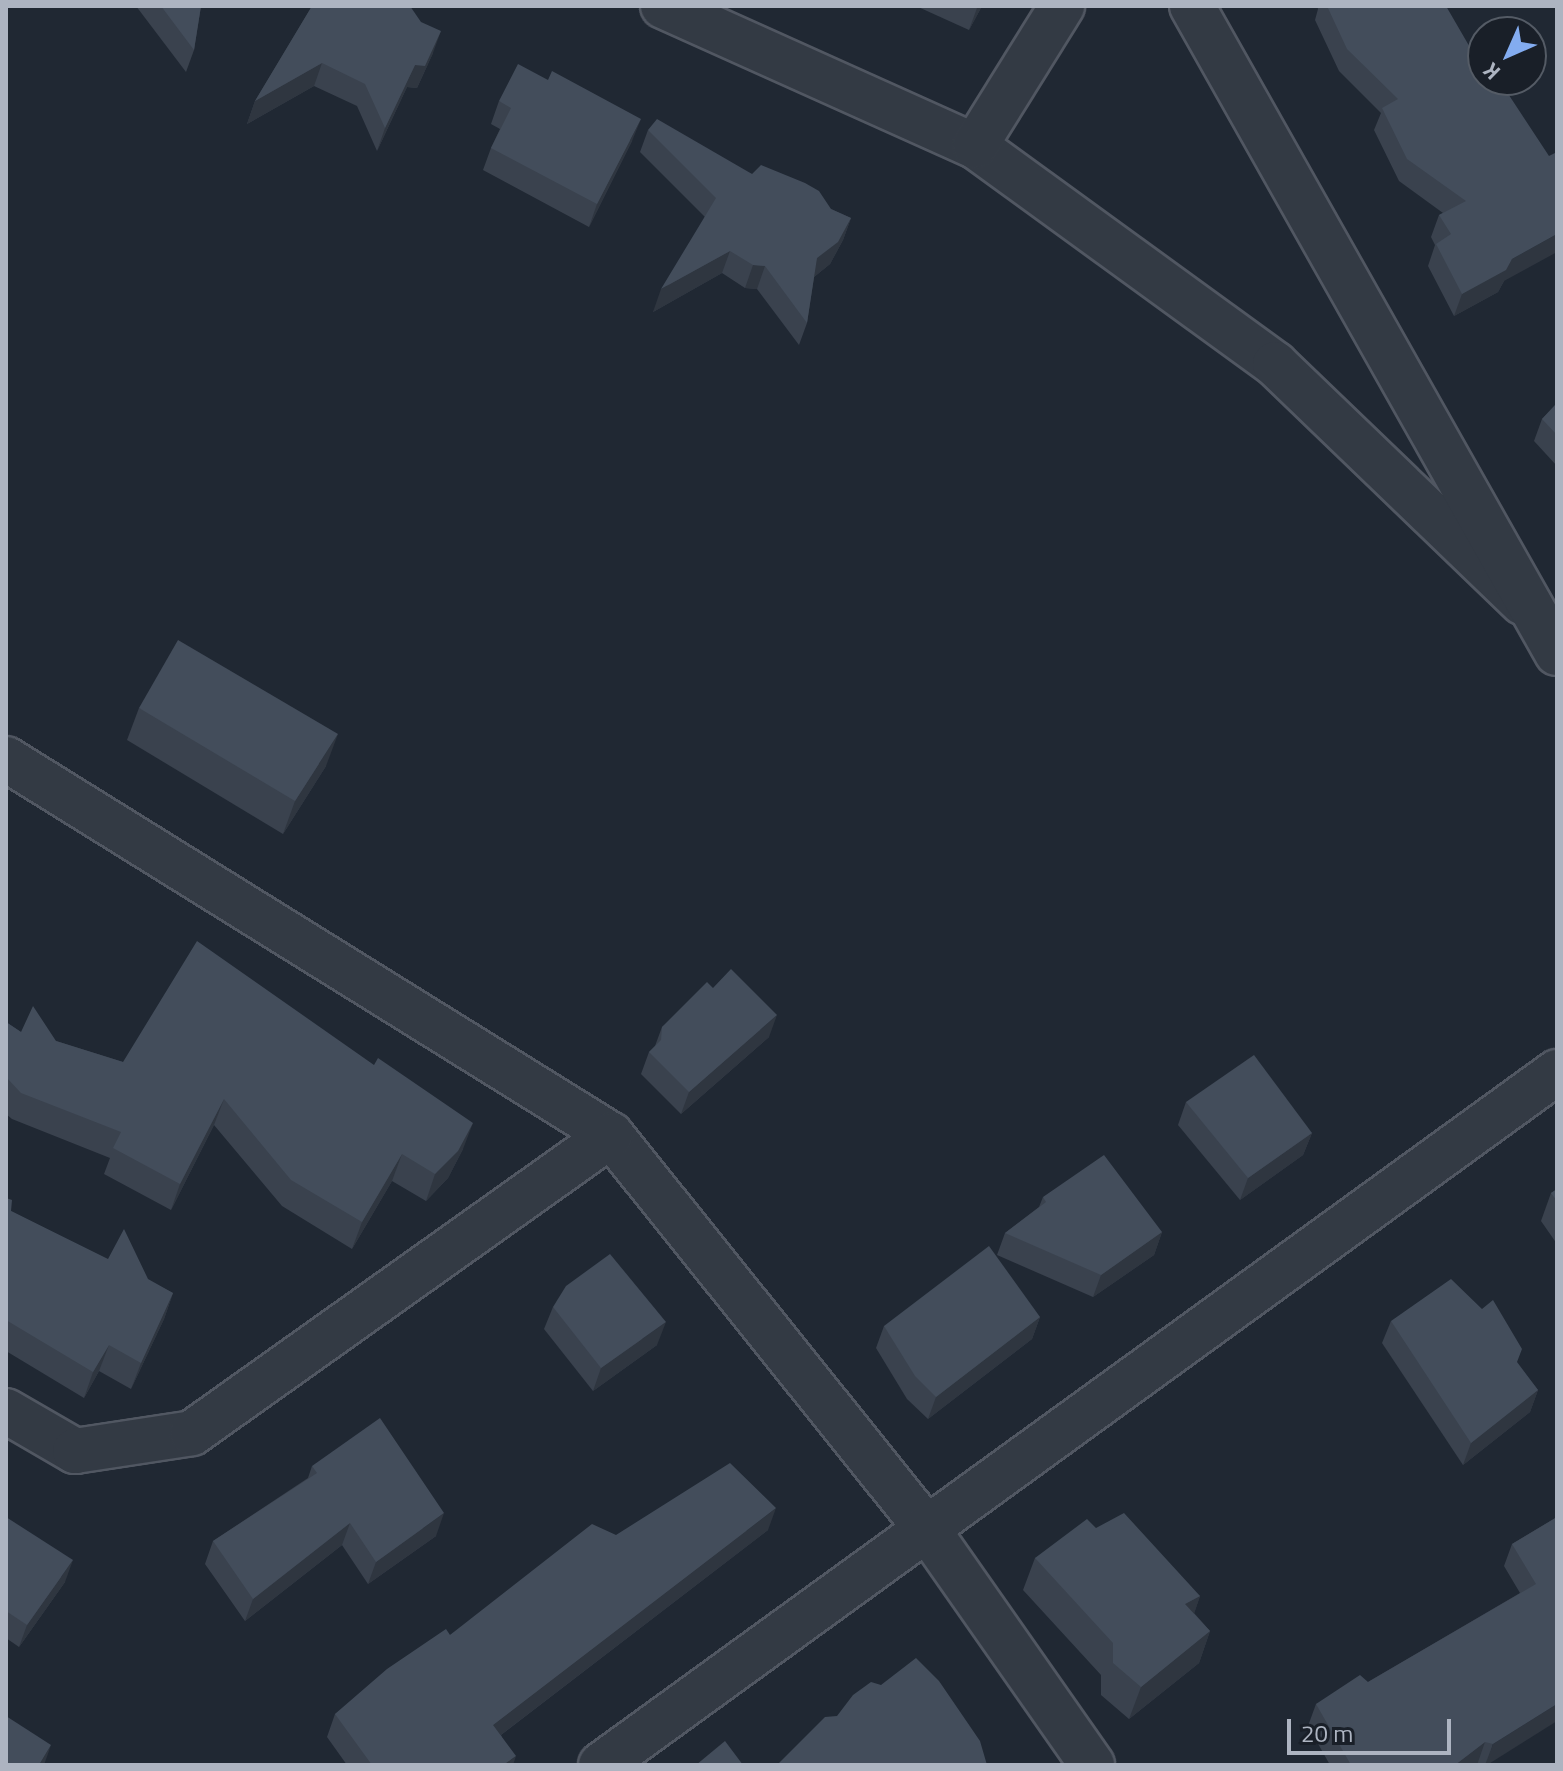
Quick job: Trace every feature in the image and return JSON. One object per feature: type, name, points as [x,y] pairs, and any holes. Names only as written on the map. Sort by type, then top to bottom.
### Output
[{"type":"street","points":[[663,6],[975,146],[1275,364],[1547,635]]},
{"type":"street","points":[[975,146],[1062,6]]},
{"type":"street","points":[[1192,6],[1547,635]]},
{"type":"street","points":[[6,759],[611,1135],[927,1529],[1092,1765]]},
{"type":"street","points":[[601,1765],[1557,1072]]},
{"type":"street","points":[[6,1411],[75,1451],[192,1433],[611,1135]]},
{"type":"building","points":[[161,6],[201,6],[194,50]]},
{"type":"building","points":[[312,6],[410,6],[421,22],[441,31],[425,66],[415,65],[385,128],[365,84],[322,63],[255,101]]},
{"type":"building","points":[[1327,6],[1446,6],[1467,42],[1467,96],[1510,96],[1549,156],[1557,152],[1557,234],[1512,259],[1506,270],[1462,294],[1436,244],[1451,234],[1439,215],[1466,201],[1407,159],[1382,108],[1398,99],[1347,49]]},
{"type":"building","points":[[518,64],[548,80],[552,71],[641,119],[597,204],[491,148],[511,108],[499,101]]},
{"type":"building","points":[[657,119],[752,174],[761,165],[805,183],[819,191],[831,209],[851,218],[838,242],[817,258],[807,323],[765,266],[753,265],[730,251],[661,289],[716,198],[648,130]]},
{"type":"building","points":[[1557,403],[1557,435],[1542,419]]},
{"type":"building","points":[[178,640],[338,734],[295,801],[139,708]]},
{"type":"building","points":[[197,941],[374,1065],[378,1058],[473,1123],[458,1151],[435,1174],[402,1154],[362,1222],[291,1180],[224,1099],[180,1184],[113,1148],[121,1132],[21,1093],[6,1077],[6,1022],[21,1032],[33,1006],[56,1041],[123,1062]]},
{"type":"building","points":[[731,969],[777,1015],[689,1092],[649,1052],[661,1040],[662,1027],[707,982],[713,988]]},
{"type":"building","points":[[1254,1055],[1312,1133],[1248,1178],[1186,1102]]},
{"type":"building","points":[[1104,1155],[1162,1232],[1101,1275],[1005,1233],[1046,1202],[1043,1197]]},
{"type":"building","points":[[6,1198],[12,1200],[11,1211],[108,1259],[124,1229],[148,1279],[173,1293],[141,1363],[109,1345],[93,1372],[6,1320]]},
{"type":"building","points":[[989,1246],[1040,1317],[936,1397],[915,1376],[884,1326]]},
{"type":"building","points":[[610,1254],[666,1322],[601,1368],[553,1307],[566,1286]]},
{"type":"building","points":[[1451,1279],[1482,1309],[1493,1300],[1522,1349],[1517,1362],[1538,1390],[1471,1443],[1391,1321]]},
{"type":"building","points":[[380,1418],[444,1513],[376,1562],[350,1523],[253,1599],[213,1541],[317,1473],[312,1466]]},
{"type":"building","points":[[730,1463],[776,1508],[493,1725],[516,1756],[503,1765],[372,1765],[335,1714],[387,1669],[446,1629],[450,1635],[592,1524],[616,1535]]},
{"type":"building","points":[[1124,1513],[1200,1596],[1185,1604],[1210,1631],[1141,1687],[1113,1663],[1113,1643],[1035,1558],[1087,1519],[1096,1528]]},
{"type":"building","points":[[6,1517],[73,1560],[27,1625],[6,1611]]},
{"type":"building","points":[[1557,1517],[1557,1704],[1493,1744],[1485,1742],[1455,1765],[1351,1765],[1316,1704],[1360,1675],[1368,1682],[1536,1584],[1512,1544]]},
{"type":"building","points":[[916,1658],[939,1681],[980,1741],[987,1765],[777,1765],[825,1717],[837,1716],[853,1695],[871,1682],[881,1685]]},
{"type":"building","points":[[6,1716],[51,1745],[39,1765],[6,1765]]},
{"type":"building","points":[[725,1741],[743,1765],[696,1765]]}]
